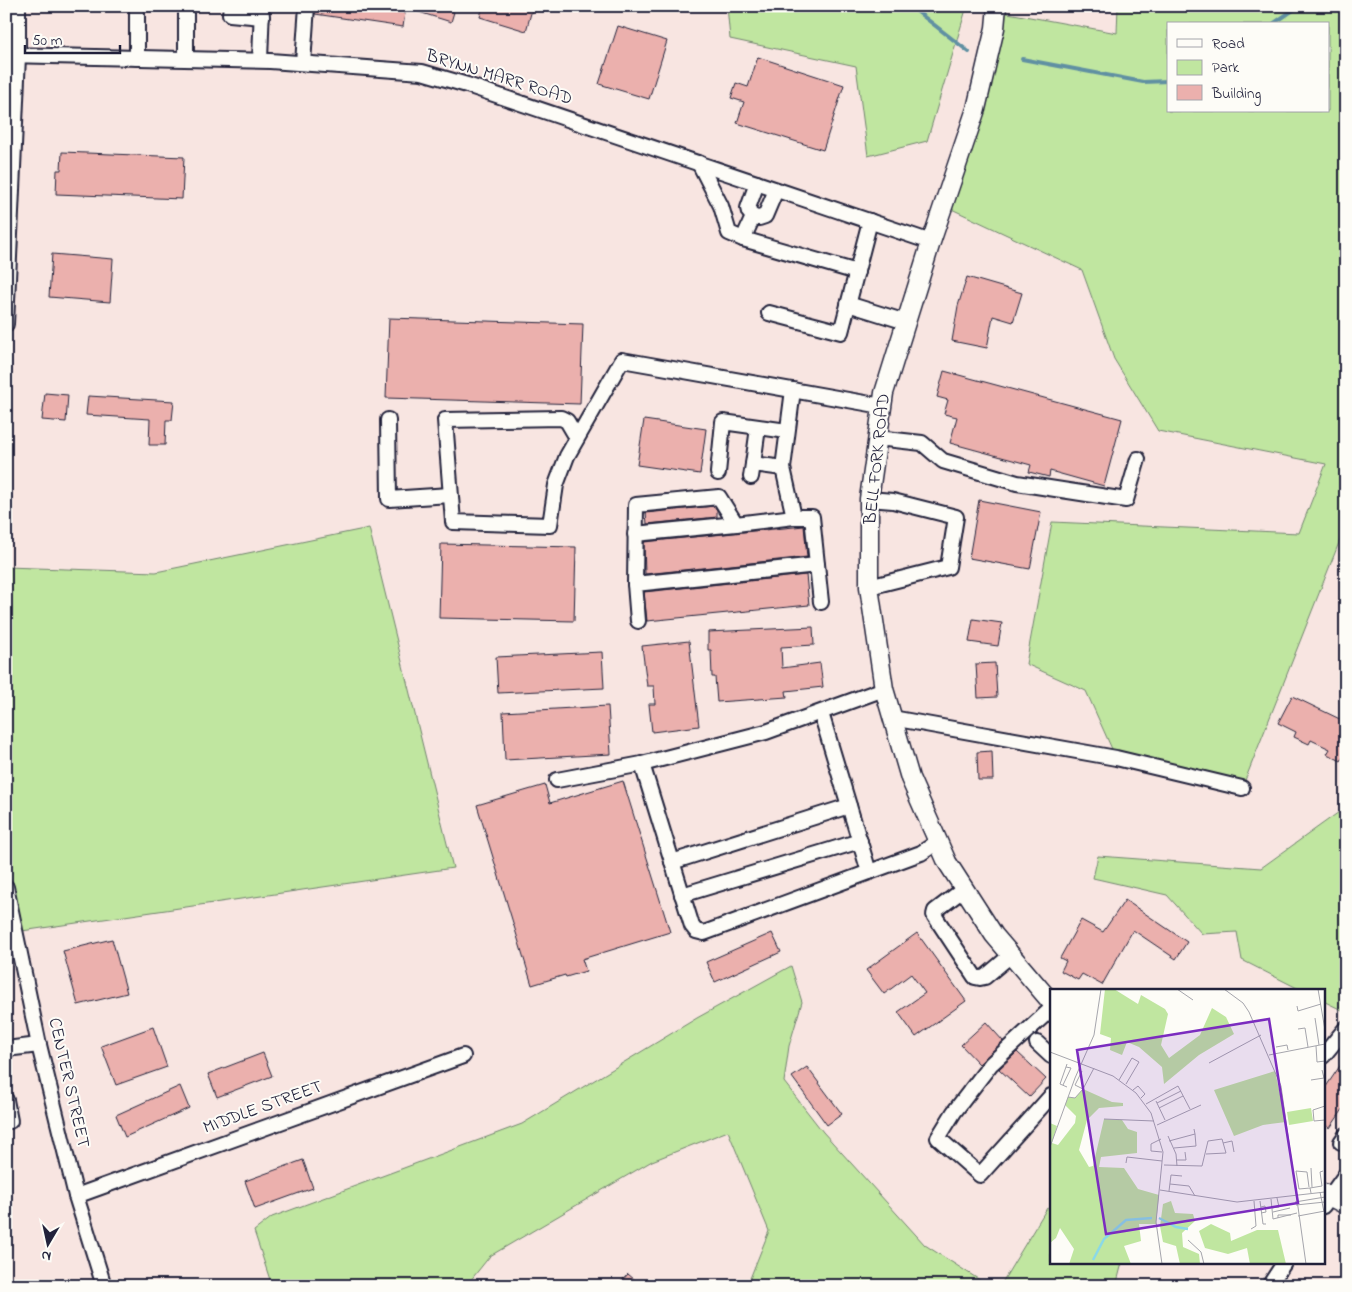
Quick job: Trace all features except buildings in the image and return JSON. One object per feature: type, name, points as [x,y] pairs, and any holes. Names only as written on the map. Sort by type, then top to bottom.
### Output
[{"type":"main road","name":"BELL FORK ROAD","points":[[997,6],[995,28],[976,109],[931,242],[884,393],[876,438],[869,499],[869,587],[884,689],[910,778],[947,862],[994,935],[1050,1001]]},
{"type":"main road","points":[[1325,1199],[1346,1205]]},
{"type":"street","points":[[137,6],[137,58]]},
{"type":"street","points":[[186,6],[186,59]]},
{"type":"street","points":[[231,6],[230,14],[262,11],[260,60]]},
{"type":"street","points":[[304,63],[307,6]]},
{"type":"street","points":[[6,324],[14,11]]},
{"type":"street","name":"BRYNN MARR ROAD","points":[[12,55],[260,60],[422,72],[467,85],[931,242]]},
{"type":"street","points":[[699,163],[721,206],[729,233],[743,239],[857,272]]},
{"type":"street","points":[[757,183],[748,208],[748,212],[753,217],[765,216],[776,190]]},
{"type":"street","points":[[743,239],[753,217]]},
{"type":"street","points":[[769,313],[840,332],[870,221]]},
{"type":"street","points":[[848,304],[906,322]]},
{"type":"street","points":[[577,438],[568,421],[561,418],[445,420],[453,522],[550,525],[556,485],[567,456],[622,360],[882,406]]},
{"type":"street","points":[[793,390],[783,468],[794,517]]},
{"type":"street","points":[[388,420],[389,499],[450,495]]},
{"type":"street","points":[[718,474],[723,422],[787,431]]},
{"type":"street","points":[[758,428],[752,471],[783,468]]},
{"type":"street","points":[[876,438],[922,443],[943,461],[1017,483],[1126,500],[1138,459]]},
{"type":"street","points":[[638,621],[635,584],[636,505],[719,498],[736,524]]},
{"type":"street","points":[[869,499],[893,501],[956,516],[948,567],[869,587]]},
{"type":"street","points":[[635,534],[794,517],[812,517],[821,602]]},
{"type":"street","points":[[635,584],[817,565]]},
{"type":"street","points":[[557,780],[642,764],[766,732],[884,689]]},
{"type":"street","points":[[821,713],[869,872]]},
{"type":"street","points":[[892,718],[1116,758],[1242,788]]},
{"type":"street","points":[[642,764],[692,926],[696,931],[704,934],[921,853],[938,842]]},
{"type":"street","points":[[672,862],[849,806]]},
{"type":"street","points":[[682,895],[860,841]]},
{"type":"street","name":"CENTER STREET","points":[[6,887],[39,1045],[76,1196],[104,1286]]},
{"type":"street","points":[[964,889],[935,911],[934,915],[975,977],[985,977],[1011,955]]},
{"type":"street","points":[[1050,1010],[991,1064],[938,1138],[980,1175],[1050,1097]]},
{"type":"street","points":[[1324,1055],[1346,1028]]},
{"type":"street","points":[[1037,1043],[1050,1055]]},
{"type":"street","points":[[6,1049],[39,1045]]},
{"type":"street","name":"MIDDLE STREET","points":[[76,1196],[463,1056]]},
{"type":"street","points":[[6,1100],[10,1121]]},
{"type":"street","points":[[1325,1199],[1346,1174]]},
{"type":"street","points":[[1269,1286],[1283,1264]]},
{"type":"shaded area","points":[[6,6],[1118,6],[1117,33],[997,11],[943,205],[1082,270],[1114,359],[1158,431],[1326,464],[1300,533],[1052,522],[1026,664],[1086,691],[1116,758],[1242,787],[1346,525],[1346,807],[1261,868],[1098,856],[1093,878],[1167,895],[1203,934],[1237,932],[1242,960],[1299,989],[1050,989],[1050,1264],[1324,1264],[1324,1001],[1346,1012],[1346,1174],[1330,1197],[1346,1205],[1346,1286],[6,1286]]},
{"type":"green space","points":[[727,6],[967,6],[927,141],[868,156],[856,66],[730,39]]},
{"type":"green space","points":[[1118,6],[1346,6],[1346,525],[1242,788],[1116,758],[1086,691],[1026,664],[1052,522],[1299,533],[1326,464],[1158,431],[1114,359],[1082,270],[943,205],[997,11],[1117,33]]},
{"type":"green space","points":[[369,528],[453,868],[15,932],[6,887],[6,567],[156,572]]},
{"type":"green space","points":[[1346,807],[1346,1012],[1324,1001],[1324,989],[1299,989],[1242,960],[1237,932],[1202,934],[1167,895],[1093,878],[1098,856],[1261,868]]},
{"type":"green space","points":[[791,966],[802,1002],[789,1046],[784,1082],[823,1132],[925,1245],[989,1286],[747,1286],[769,1231],[728,1131],[652,1161],[490,1256],[466,1286],[272,1286],[254,1231],[272,1217],[522,1124],[697,1018]]},
{"type":"green space","points":[[1047,1208],[1050,1210],[1050,1264],[1122,1264],[1116,1286],[1000,1286]]},
{"type":"waterway","points":[[910,6],[969,52]]},
{"type":"waterway","points":[[1276,22],[1299,6]]},
{"type":"waterway","points":[[1022,59],[1143,82],[1167,81]]}]
